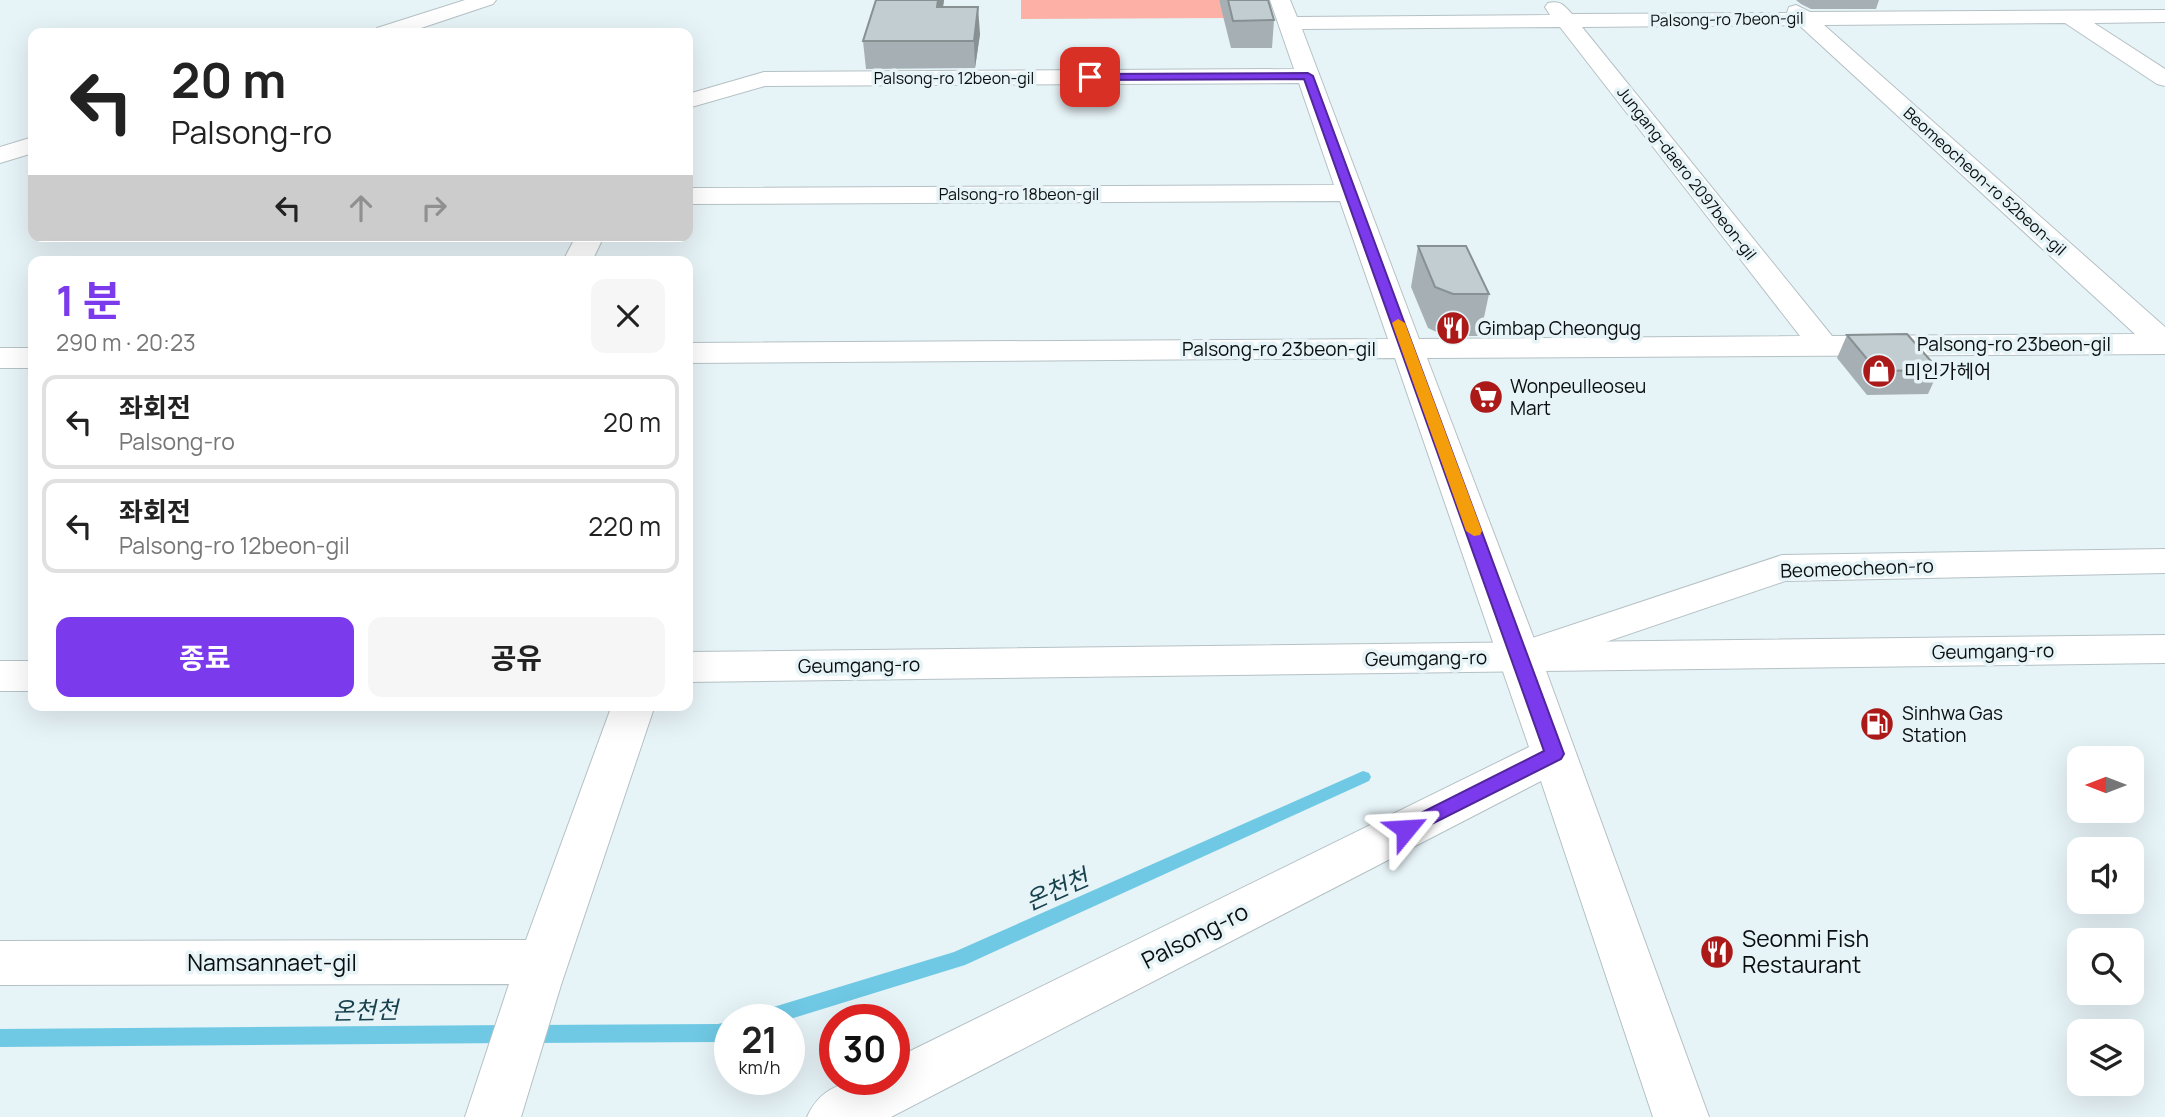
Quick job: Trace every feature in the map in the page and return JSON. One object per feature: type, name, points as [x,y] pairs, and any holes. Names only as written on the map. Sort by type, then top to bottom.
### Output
[{"type":"street","points":[[400,28],[486,0]]},
{"type":"street","name":"Jungang-daero 2097beon-gil","points":[[1549,0],[1824,346]]},
{"type":"street","name":"Beomeocheon-ro 52beon-gil","points":[[1784,0],[2164,344]]},
{"type":"street","points":[[1284,12],[1555,754],[1681,1117]]},
{"type":"street","name":"Palsong-ro 7beon-gil","points":[[1284,12],[1566,21],[2165,16]]},
{"type":"street","points":[[2070,17],[2165,79]]},
{"type":"street","name":"Palsong-ro 12beon-gil","points":[[693,99],[764,79],[1308,76]]},
{"type":"street","points":[[0,155],[28,147]]},
{"type":"street","name":"Palsong-ro 18beon-gil","points":[[693,196],[1350,193]]},
{"type":"street","name":"Palsong-ro 23beon-gil","points":[[693,354],[2164,344]]},
{"type":"street","points":[[0,358],[28,358]]},
{"type":"street","name":"Beomeocheon-ro","points":[[1520,657],[1782,568],[2165,561]]},
{"type":"street","name":"Geumgang-ro","points":[[693,667],[2165,649]]},
{"type":"street","points":[[0,676],[28,676]]},
{"type":"street","points":[[496,1108],[539,974],[632,711]]},
{"type":"street","name":"Palsong-ro","points":[[835,1117],[1555,754]]},
{"type":"street","name":"Namsannaet-gil","points":[[0,964],[539,974]]},
{"type":"shaded area","points":[[1021,0],[1219,0],[1224,18],[1021,19]]},
{"type":"building","points":[[876,0],[938,0],[937,7],[978,7],[974,41],[863,41]]},
{"type":"building","points":[[1228,0],[1268,0],[1274,20],[1233,21]]},
{"type":"building","points":[[1418,246],[1466,246],[1489,294],[1453,294],[1435,287]]},
{"type":"building","points":[[1907,334],[1939,370],[1877,371],[1847,335]]},
{"type":"waterway","name":"온천천","points":[[805,1006],[958,959],[1363,777]]},
{"type":"waterway","name":"온천천","points":[[530,1034],[714,1033]]},
{"type":"waterway","name":"온천천","points":[[0,1038],[510,1034]]},
{"type":"slow traffic","points":[[1398,323],[1474,531]]},
{"type":"place","name":"Gimbap Cheongug","points":[[1453,328]]},
{"type":"place","name":"미인가헤어","points":[[1879,371]]},
{"type":"place","name":"Wonpeulleoseu Mart","points":[[1486,397]]},
{"type":"place","name":"Sinhwa Gas Station","points":[[1877,724]]},
{"type":"place","name":"Seonmi Fish Restaurant","points":[[1717,952]]},
{"type":"route","points":[[1090,77],[1308,76],[1555,754],[1406,829]]}]
